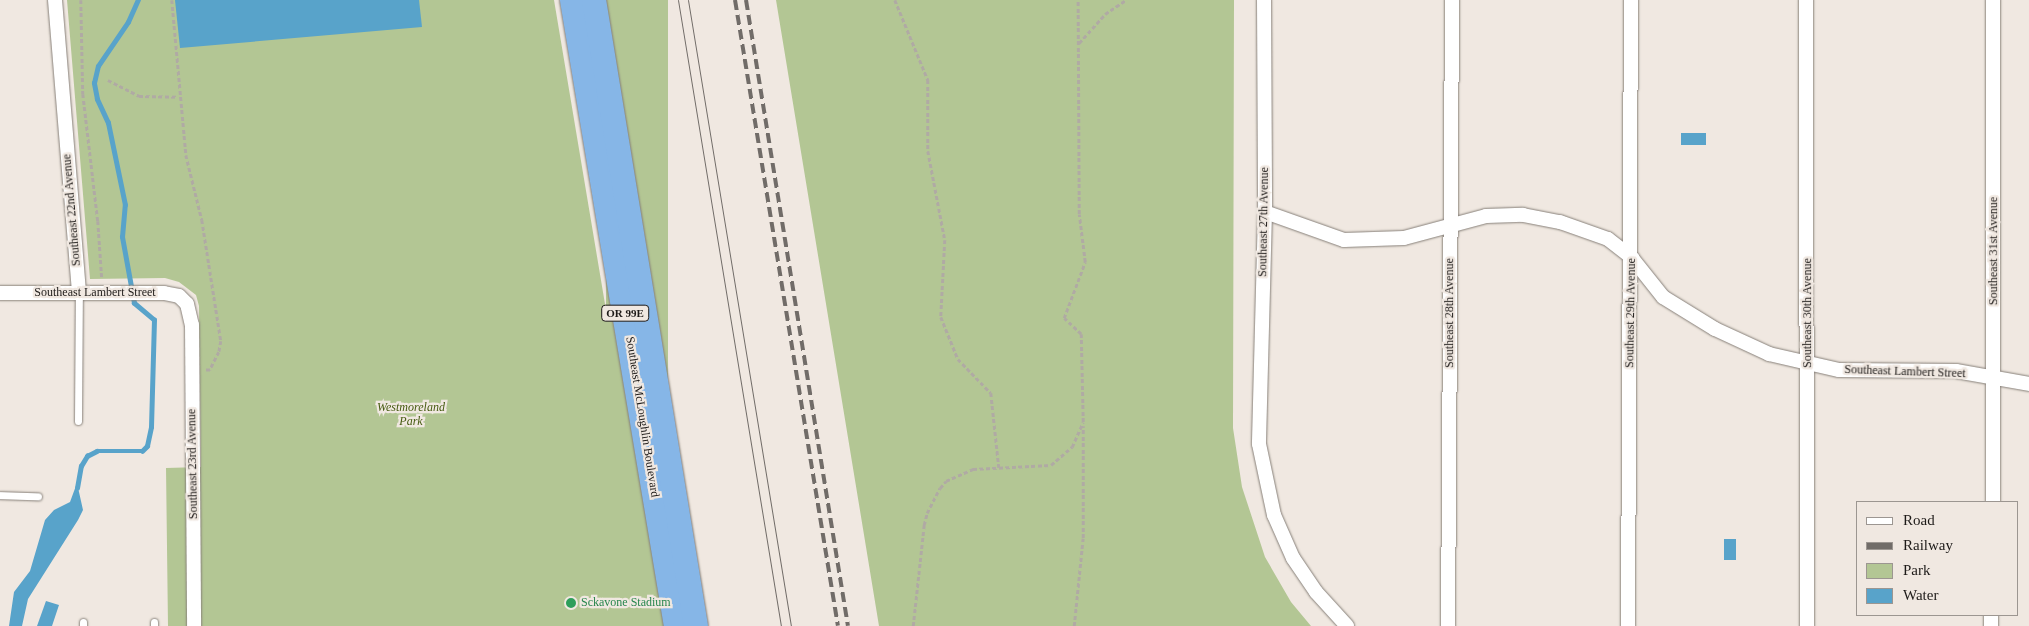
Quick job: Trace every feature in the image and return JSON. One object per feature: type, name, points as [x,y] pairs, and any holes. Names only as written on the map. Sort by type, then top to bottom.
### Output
[{"type":"highway","name":"Southeast McLoughlin Boulevard","points":[[572,0],[676,626]]},
{"type":"highway","name":"Southeast McLoughlin Boulevard","points":[[594,0],[696,626]]},
{"type":"street","name":"Southeast 22nd Avenue","points":[[55,0],[79,293]]},
{"type":"street","name":"Southeast 27th Avenue","points":[[1264,0],[1265,212],[1259,444],[1265,484],[1274,515],[1293,558],[1316,592],[1348,626]]},
{"type":"street","name":"Southeast 28th Avenue","points":[[1448,626],[1452,0]]},
{"type":"street","name":"Southeast 29th Avenue","points":[[1628,626],[1632,258],[1631,0]]},
{"type":"street","name":"Southeast 30th Avenue","points":[[1806,0],[1809,362],[1807,626]]},
{"type":"street","name":"Southeast 31st Avenue","points":[[1993,0],[1993,501]]},
{"type":"street","name":"Southeast Lambert Street","points":[[1265,212],[1344,240],[1404,238],[1486,216],[1523,214],[1560,222],[1608,239],[1632,258],[1663,297],[1687,314],[1769,354],[1838,370],[1956,371],[2029,384]]},
{"type":"street","name":"Southeast Lambert Street","points":[[0,293],[172,294],[187,304]]},
{"type":"street","name":"Southeast 23rd Avenue","points":[[187,304],[192,325],[194,626]]},
{"type":"lane","name":"Southeast 22nd Avenue","points":[[78,421],[79,293]]},
{"type":"lane","points":[[0,495],[38,496]]},
{"type":"path","points":[[81,0],[83,94],[98,221],[103,293]]},
{"type":"path","points":[[172,0],[178,97],[186,155],[202,220],[221,341],[219,352],[210,370],[192,371]]},
{"type":"path","points":[[895,0],[928,80],[928,151],[945,240],[942,317],[958,359],[991,393],[999,468]]},
{"type":"path","points":[[1074,626],[1083,538],[1081,334],[1064,318],[1085,262],[1079,214],[1078,0]]},
{"type":"path","points":[[1078,44],[1105,14],[1126,0]]},
{"type":"path","points":[[108,80],[139,96],[178,97]]},
{"type":"path","points":[[913,626],[924,525],[940,488],[963,471],[999,468],[1038,468],[1060,460],[1072,447],[1083,422]]},
{"type":"green space","name":"Westmoreland Park","points":[[67,0],[554,0],[659,626],[168,626],[166,468],[201,467],[199,306],[196,295],[179,282],[165,278],[90,279]]},
{"type":"green space","points":[[606,0],[668,0],[668,626],[606,626]]},
{"type":"green space","points":[[776,0],[1234,0],[1233,428],[1242,487],[1265,557],[1291,602],[1311,626],[879,626]]},
{"type":"water","points":[[175,0],[419,0],[422,27],[180,48]]},
{"type":"water","points":[[1681,133],[1706,133],[1706,145],[1681,145]]},
{"type":"water","points":[[77,483],[83,510],[28,599],[22,626],[9,626],[14,592],[30,571],[45,520],[54,510],[70,502]]},
{"type":"water","points":[[1724,539],[1736,539],[1736,560],[1724,560]]},
{"type":"water","points":[[46,601],[59,605],[52,626],[37,626]]},
{"type":"waterway","points":[[77,488],[81,466],[87,456],[97,451],[142,451],[147,446],[151,427],[154,320],[134,303],[122,237],[125,205],[108,123],[97,99],[94,83],[98,66],[128,22],[138,0]]},
{"type":"tram line","points":[[678,0],[781,626]]},
{"type":"tram line","points":[[688,0],[791,626]]},
{"type":"railway","points":[[735,0],[838,626]]},
{"type":"railway","points":[[746,0],[848,626]]},
{"type":"place","name":"Sckavone Stadium","points":[[571,603]]}]
